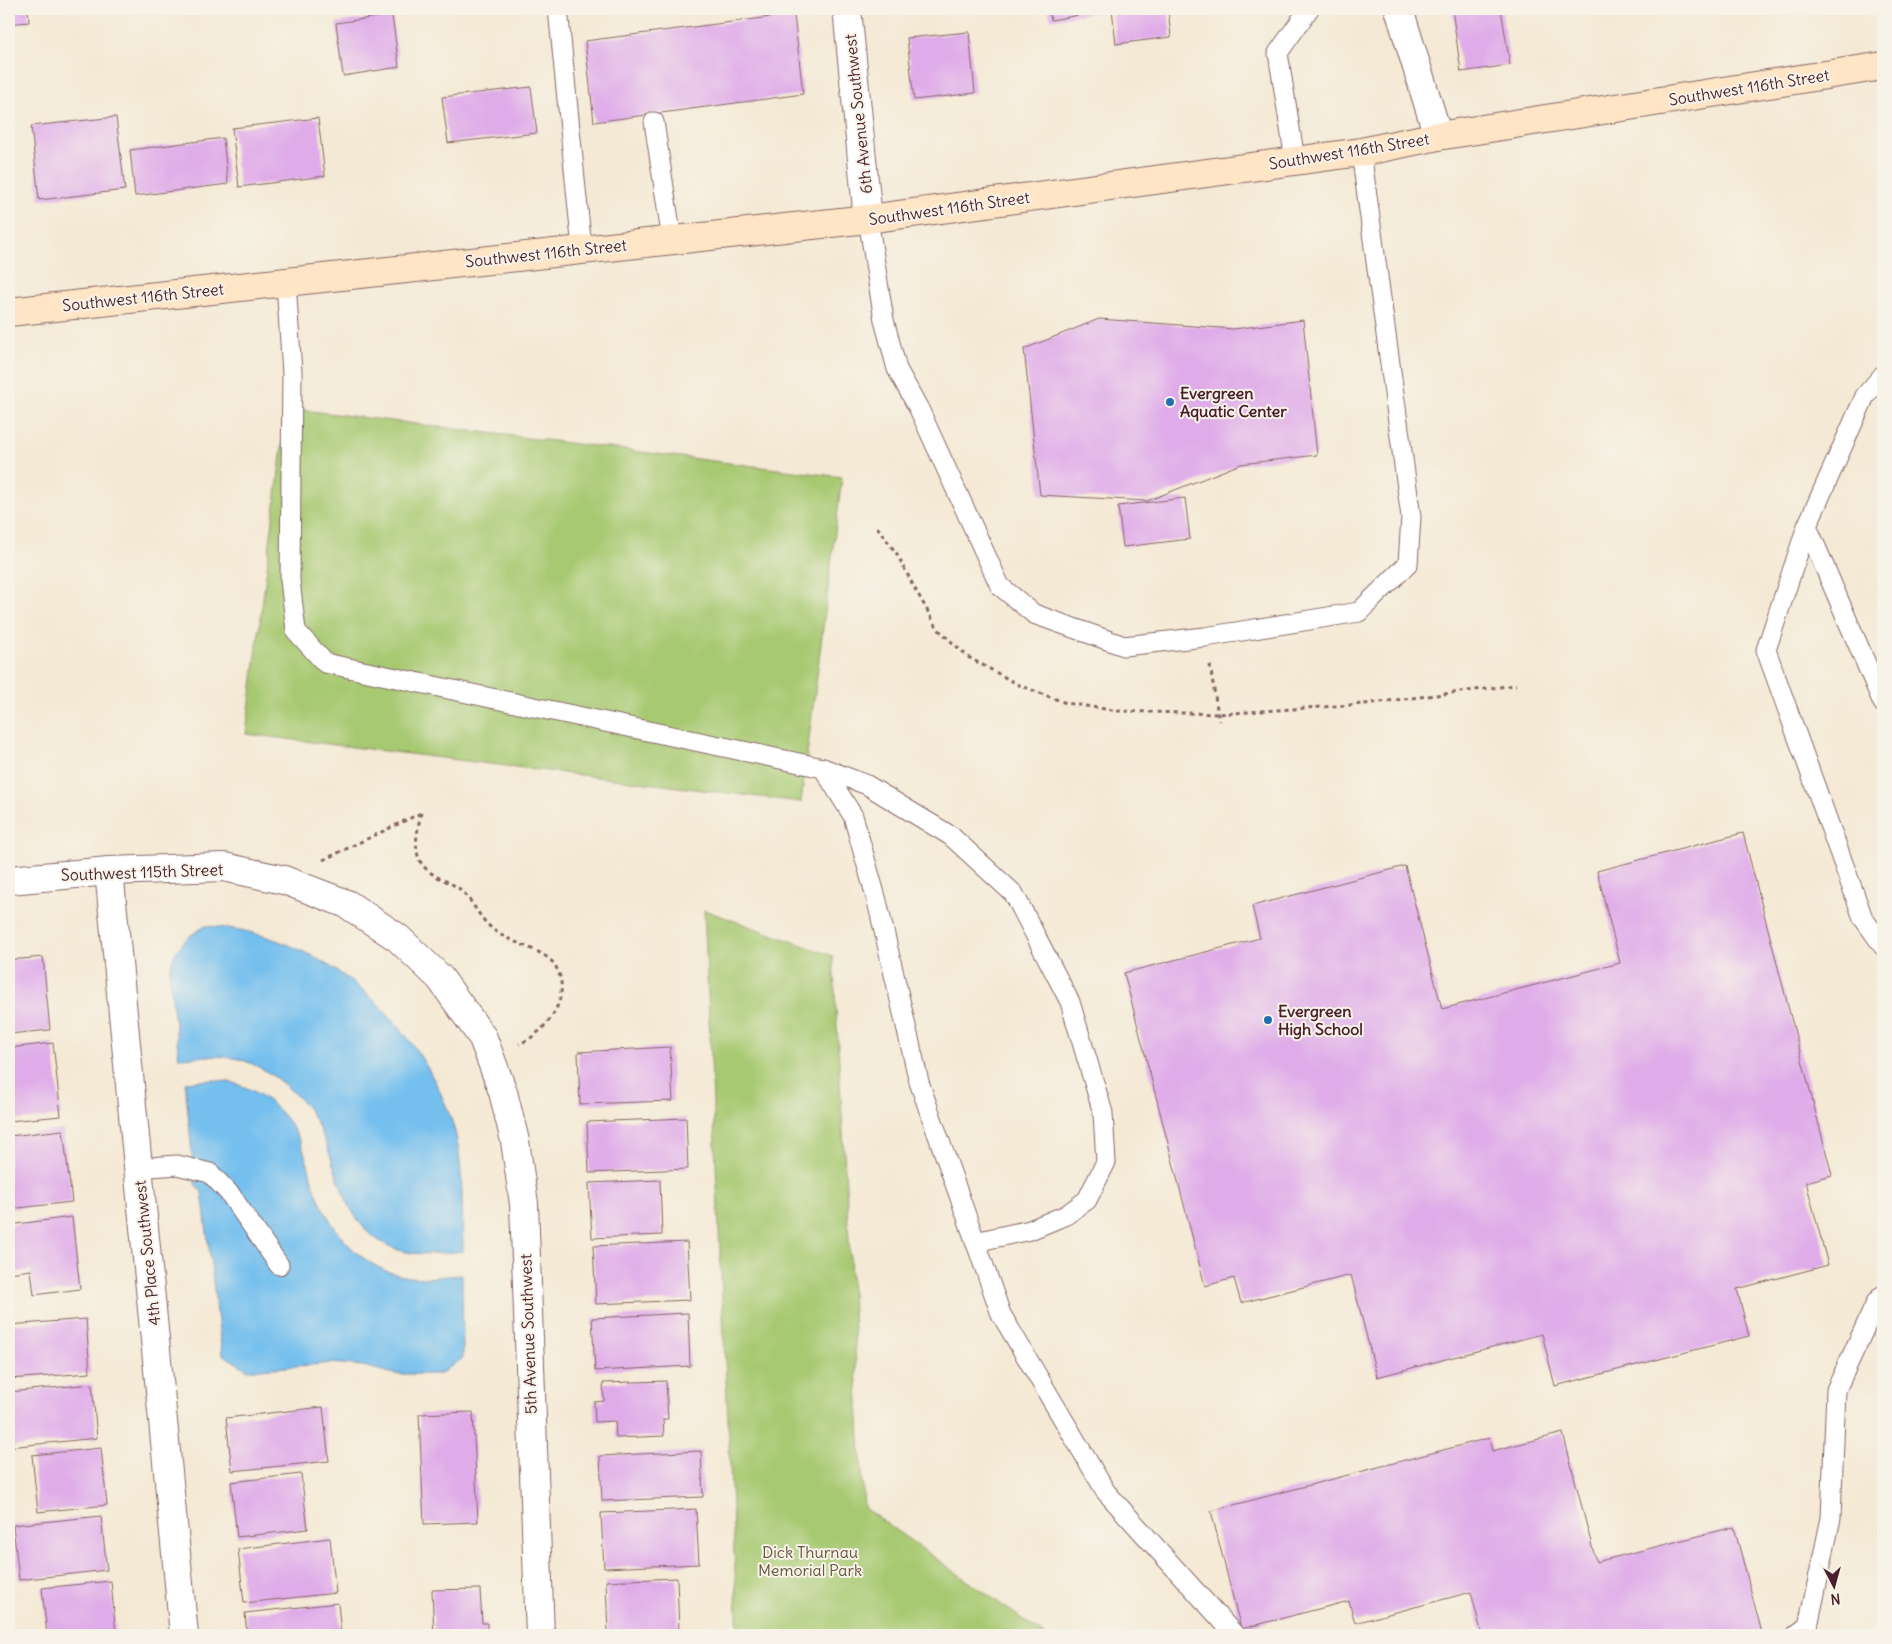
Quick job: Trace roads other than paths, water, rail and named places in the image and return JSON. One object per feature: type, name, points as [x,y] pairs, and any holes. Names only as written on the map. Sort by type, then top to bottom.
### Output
[{"type":"street","name":"6th Avenue Southwest","points":[[847,9],[868,219]]},
{"type":"street","points":[[1399,9],[1438,136]]},
{"type":"street","name":"Southwest 116th Street","points":[[9,312],[868,219],[1361,152],[1438,136],[1883,66]]},
{"type":"street","name":"Southwest 115th Street","points":[[9,880],[109,871],[224,867],[284,880],[347,904],[398,938],[440,978],[486,1047]]},
{"type":"street","name":"4th Place Southwest","points":[[109,871],[184,1635]]},
{"type":"street","name":"5th Avenue Southwest","points":[[486,1047],[503,1092],[515,1141],[524,1204],[540,1635]]},
{"type":"lane","points":[[558,9],[582,249]]},
{"type":"lane","points":[[1295,160],[1278,53],[1309,9]]},
{"type":"lane","points":[[654,122],[672,240]]},
{"type":"lane","points":[[868,219],[884,320],[897,369],[919,409],[1000,586],[1034,614],[1124,646],[1205,638],[1360,612],[1408,564],[1411,517],[1361,152]]},
{"type":"lane","points":[[286,282],[292,372],[290,580],[296,630],[325,663],[534,709],[823,768],[867,785],[951,836],[1014,894],[1070,1002],[1103,1113],[1106,1162],[1087,1200],[1066,1215],[1030,1230],[975,1242]]},
{"type":"lane","points":[[1883,375],[1866,396],[1807,526],[1766,650],[1862,918],[1883,946]]},
{"type":"lane","points":[[1807,526],[1883,703]]},
{"type":"lane","points":[[823,768],[853,816],[877,901],[919,1082],[1001,1314],[1106,1492],[1235,1635]]},
{"type":"lane","points":[[138,1168],[177,1165],[210,1172],[230,1194],[279,1265]]},
{"type":"lane","points":[[1796,1635],[1808,1626],[1831,1518],[1836,1390],[1877,1302],[1883,1296]]},
{"type":"water","points":[[206,926],[240,930],[271,938],[300,950],[327,965],[353,983],[377,1003],[398,1026],[417,1051],[433,1078],[453,1124],[458,1143],[462,1190],[463,1251],[429,1254],[412,1253],[396,1249],[378,1240],[364,1228],[353,1213],[314,1119],[300,1099],[288,1088],[265,1071],[241,1060],[216,1056],[179,1058],[169,972],[177,950],[186,939]]},
{"type":"water","points":[[214,1080],[239,1085],[251,1090],[262,1096],[281,1113],[299,1141],[316,1191],[331,1221],[340,1235],[363,1258],[377,1267],[409,1277],[429,1278],[462,1275],[463,1358],[440,1374],[395,1374],[363,1366],[332,1363],[248,1370],[222,1354],[202,1192],[195,1184],[185,1082]]},
{"type":"place","name":"Evergreen Aquatic Center","points":[[1170,402]]},
{"type":"place","name":"Evergreen High School","points":[[1268,1020]]},
{"type":"park label","name":"Dick Thurnau Memorial Park","points":[[810,1561]]}]
